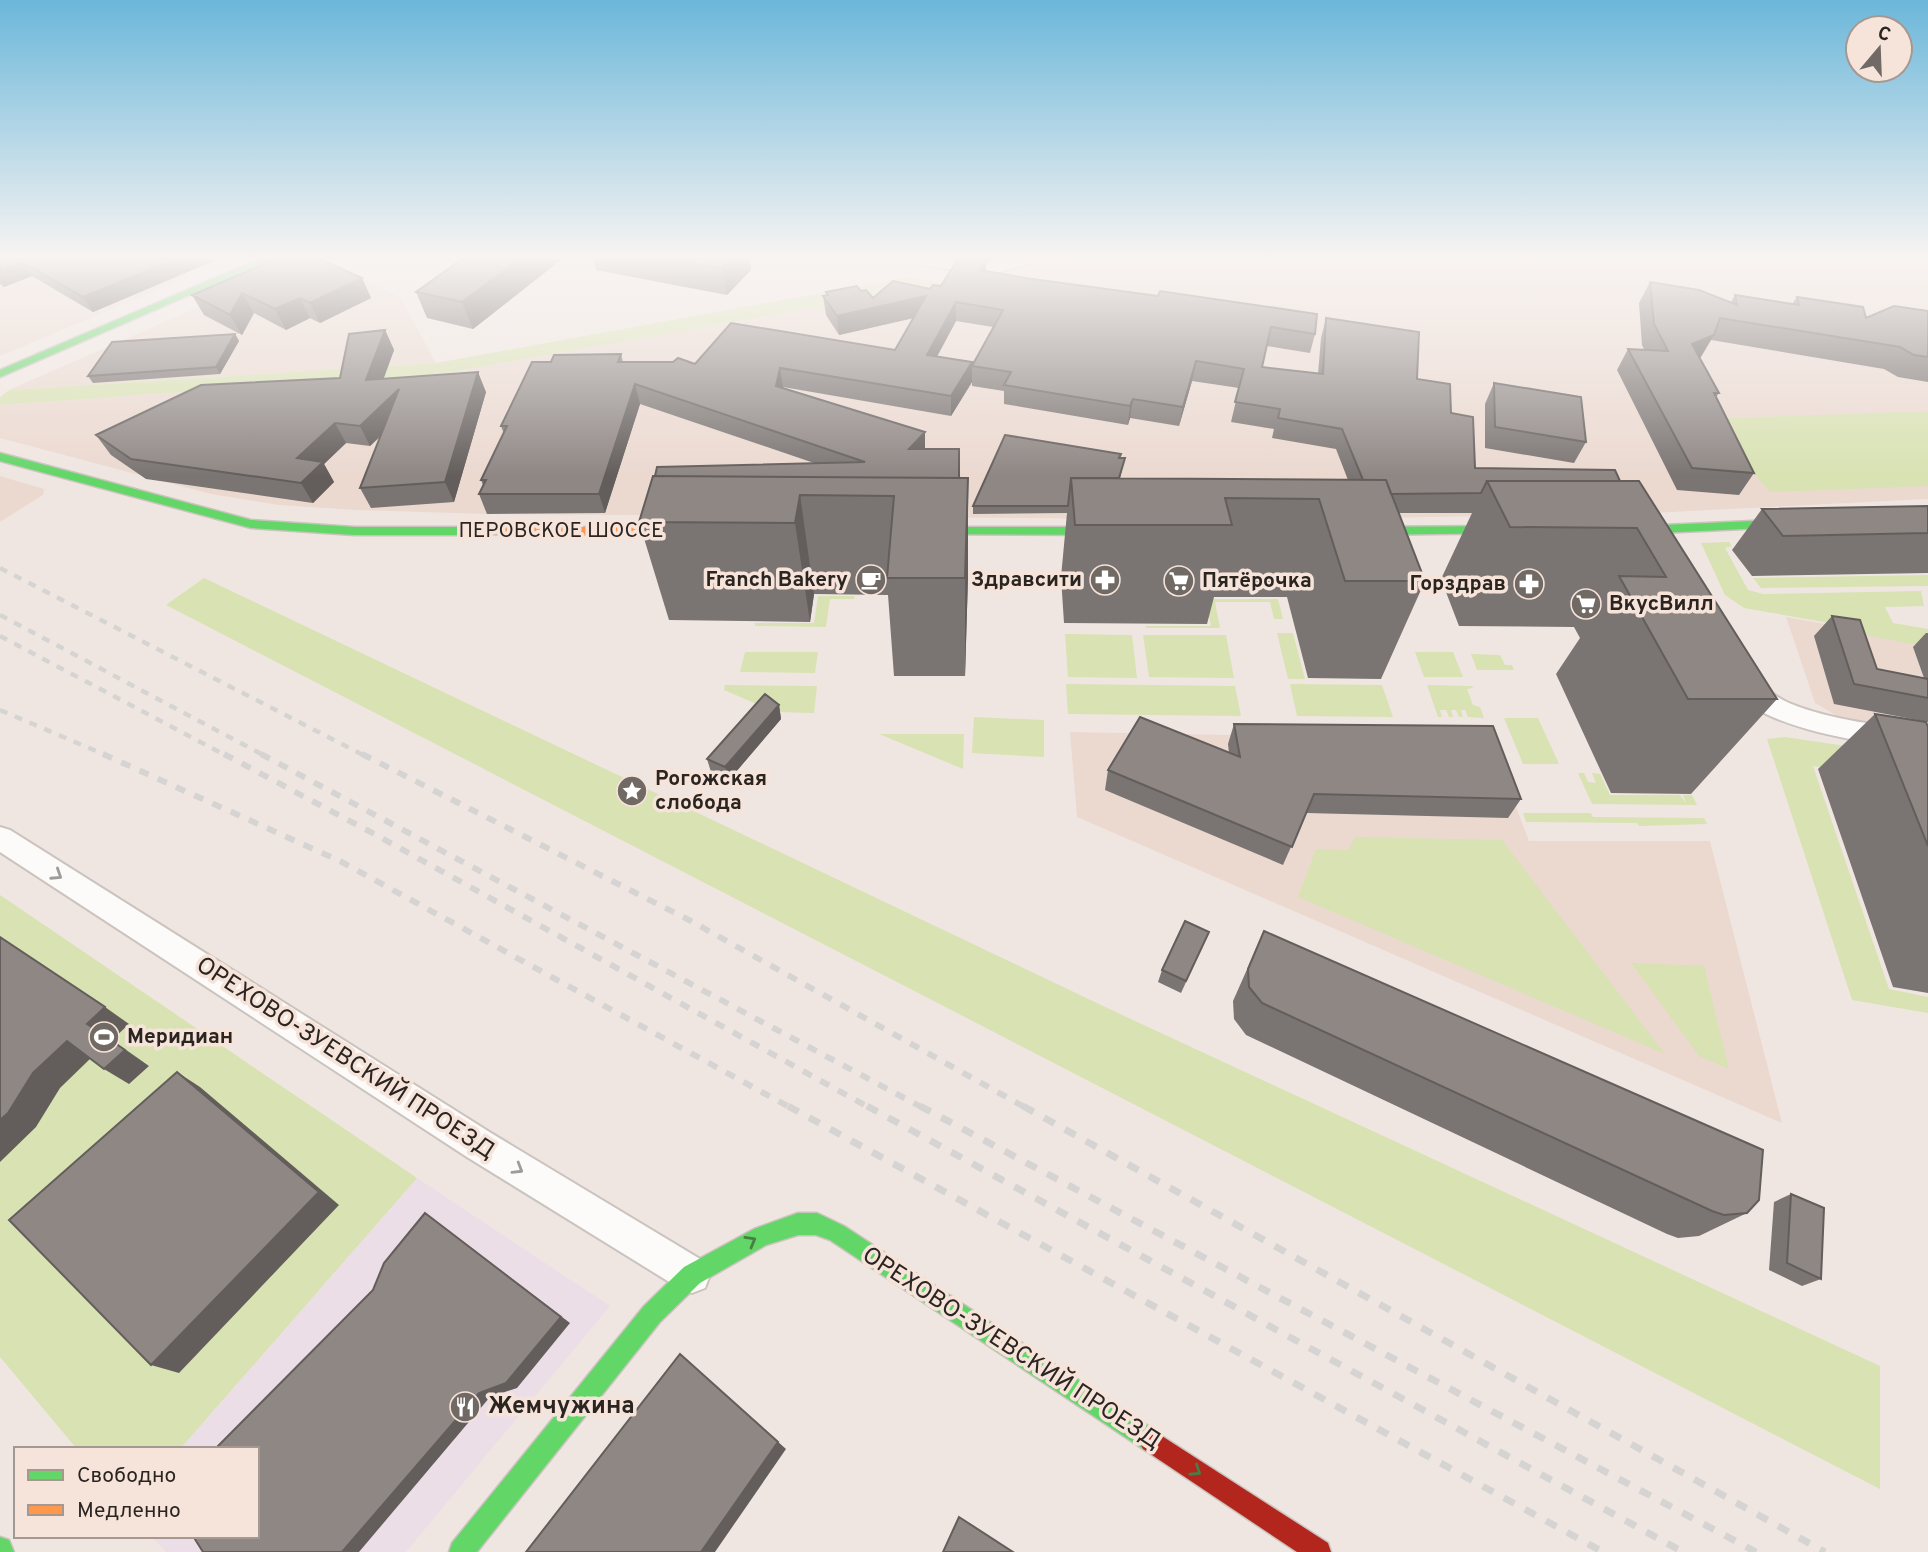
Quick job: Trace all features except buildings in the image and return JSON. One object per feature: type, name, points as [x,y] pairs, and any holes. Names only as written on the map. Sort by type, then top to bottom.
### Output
[{"type":"street","points":[[0,374],[99,331]]},
{"type":"street","name":"ПЕРОВСКОЕ ШОССЕ","points":[[0,457],[251,524],[354,531],[705,531]]},
{"type":"street","points":[[1597,530],[1663,531],[1821,522]]},
{"type":"street","points":[[1336,531],[1528,530]]},
{"type":"street","points":[[901,531],[1131,531]]},
{"type":"street","points":[[1663,531],[1676,555]]},
{"type":"street","points":[[1730,663],[1742,687],[1762,703],[1812,720],[1928,742]]},
{"type":"street","name":"ОРЕХОВО-ЗУЕВСКИЙ ПРОЕЗД","points":[[0,838],[479,1145],[692,1275]]},
{"type":"street","name":"ОРЕХОВО-ЗУЕВСКИЙ ПРОЕЗД","points":[[461,1552],[652,1314],[692,1275],[761,1236],[798,1224],[817,1224],[837,1233],[1319,1552]]},
{"type":"shaded area","points":[[0,331],[59,331],[0,356]]},
{"type":"shaded area","points":[[143,331],[419,331],[436,363],[9,390]]},
{"type":"shaded area","points":[[681,331],[1928,331],[1928,499],[1652,513],[1279,520],[487,514],[356,510],[279,505],[211,494],[0,438],[0,405],[441,374]]},
{"type":"shaded area","points":[[0,476],[44,489],[43,495],[0,522]]},
{"type":"shaded area","points":[[1786,617],[1928,642],[1928,735],[1837,716],[1815,703]]},
{"type":"shaded area","points":[[1070,732],[1491,740],[1529,841],[1710,841],[1782,1123],[1077,817]]},
{"type":"shaded area","points":[[417,1178],[610,1306],[406,1552],[166,1552],[153,1538],[259,1538],[259,1447],[182,1447]]},
{"type":"green space","points":[[610,331],[681,331],[441,374],[0,405],[0,397],[9,390],[436,363]]},
{"type":"green space","points":[[1928,411],[1928,486],[1770,492],[1707,419]]},
{"type":"green space","points":[[1729,542],[1732,546],[1725,548],[1748,590],[1763,594],[1921,591],[1924,606],[1885,607],[1893,623],[1928,629],[1928,647],[1838,630],[1835,624],[1744,608],[1725,595],[1701,543]]},
{"type":"green space","points":[[1928,575],[1928,586],[1761,588],[1753,578]]},
{"type":"green space","points":[[204,578],[1120,1014],[1880,1366],[1880,1489],[166,605]]},
{"type":"green space","points":[[818,596],[855,596],[854,599],[830,599],[826,627],[755,626],[755,623],[814,623]]},
{"type":"green space","points":[[1206,599],[1278,599],[1283,619],[1274,619],[1270,602],[1215,602],[1220,628],[1146,628],[1211,626]]},
{"type":"green space","points":[[1277,633],[1293,633],[1305,679],[1288,679]]},
{"type":"green space","points":[[1065,634],[1132,635],[1137,678],[1068,677]]},
{"type":"green space","points":[[1143,635],[1226,635],[1234,678],[1149,677]]},
{"type":"green space","points":[[745,652],[818,652],[815,673],[740,672]]},
{"type":"green space","points":[[1415,652],[1453,652],[1463,677],[1424,677]]},
{"type":"green space","points":[[1471,654],[1500,655],[1505,665],[1512,665],[1514,670],[1477,670]]},
{"type":"green space","points":[[1066,684],[1235,686],[1241,716],[1068,714]]},
{"type":"green space","points":[[1290,684],[1382,685],[1393,717],[1297,716]]},
{"type":"green space","points":[[725,685],[817,686],[814,713],[775,712],[724,690]]},
{"type":"green space","points":[[1427,685],[1472,686],[1473,688],[1467,689],[1473,705],[1480,707],[1484,718],[1468,717],[1465,710],[1461,710],[1463,717],[1459,717],[1456,710],[1451,710],[1453,717],[1449,717],[1446,710],[1440,710],[1442,717],[1438,717]]},
{"type":"green space","points":[[974,717],[1044,720],[1044,757],[972,753]]},
{"type":"green space","points":[[1504,718],[1538,718],[1559,764],[1523,764]]},
{"type":"green space","points":[[879,734],[964,734],[963,769]]},
{"type":"green space","points":[[1785,737],[1866,749],[1869,775],[1813,766],[1889,989],[1928,997],[1928,1013],[1852,1000],[1767,739]]},
{"type":"green space","points":[[1578,773],[1584,773],[1588,782],[1596,783],[1592,773],[1600,774],[1610,795],[1680,795],[1686,803],[1683,795],[1692,795],[1697,805],[1592,804]]},
{"type":"green space","points":[[1523,813],[1704,818],[1707,824],[1639,826],[1637,823],[1526,822]]},
{"type":"green space","points":[[1355,837],[1502,840],[1665,1054],[1298,897],[1316,849],[1349,850]]},
{"type":"green space","name":"Меридиан","points":[[0,895],[417,1178],[182,1447],[75,1447],[0,1357]]},
{"type":"green space","points":[[1631,963],[1704,966],[1729,1069],[1699,1056]]},
{"type":"railway","points":[[0,568],[365,756]]},
{"type":"railway","points":[[0,615],[265,756]]},
{"type":"railway","points":[[0,636],[227,756]]},
{"type":"railway","points":[[0,710],[108,756]]},
{"type":"railway","points":[[103,754],[340,861],[791,1108]]},
{"type":"railway","points":[[224,754],[870,1108]]},
{"type":"railway","points":[[261,754],[923,1108]]},
{"type":"railway","points":[[362,754],[691,921],[1026,1108]]},
{"type":"railway","points":[[788,1106],[1603,1552]]},
{"type":"railway","points":[[867,1106],[1683,1552]]},
{"type":"railway","points":[[920,1106],[1756,1552]]},
{"type":"railway","points":[[1023,1106],[1825,1552]]},
{"type":"traffic: fast","points":[[0,374],[99,331]]},
{"type":"traffic: fast","points":[[0,457],[251,524],[354,531],[483,531]]},
{"type":"traffic: fast","points":[[1619,531],[1799,523]]},
{"type":"traffic: fast","points":[[1357,531],[1512,530]]},
{"type":"traffic: fast","points":[[919,531],[1117,531]]},
{"type":"traffic: fast","points":[[461,1552],[652,1314],[692,1275],[761,1236],[798,1224],[817,1224],[837,1233],[1151,1441]]},
{"type":"traffic: slow","points":[[483,531],[690,531]]},
{"type":"traffic: jam","points":[[1151,1441],[1319,1552]]},
{"type":"place","name":"Franch Bakery","points":[[871,580]]},
{"type":"place","name":"Здравсити","points":[[1105,580]]},
{"type":"place","name":"Пятёрочка","points":[[1179,581]]},
{"type":"place","name":"Горздрав","points":[[1529,584]]},
{"type":"place","name":"ВкусВилл","points":[[1586,604]]},
{"type":"place","name":"Рогожская слобода","points":[[632,791]]},
{"type":"place","name":"Меридиан","points":[[104,1037]]},
{"type":"place","name":"Жемчужина","points":[[465,1407]]}]
